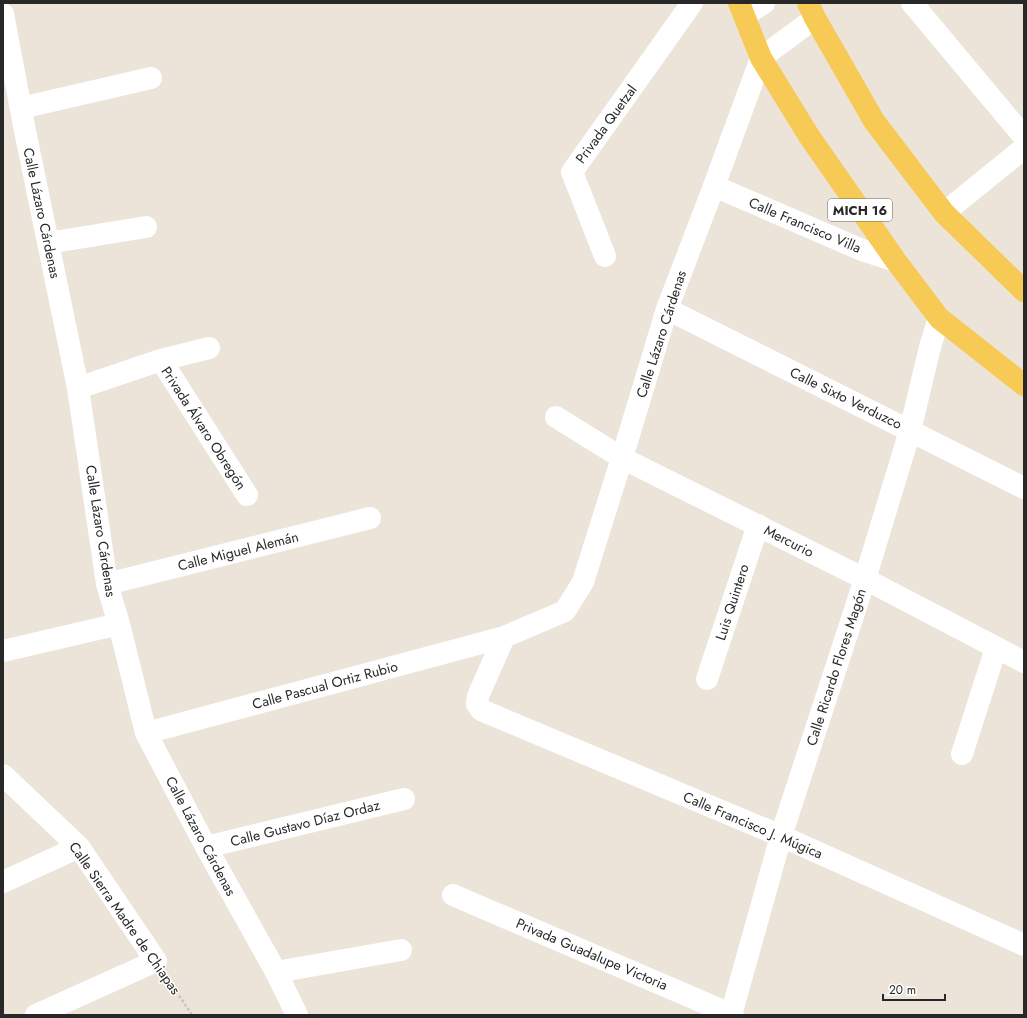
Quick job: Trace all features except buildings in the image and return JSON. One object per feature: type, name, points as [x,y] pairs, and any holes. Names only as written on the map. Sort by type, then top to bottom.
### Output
[{"type":"main road","name":"MICH 16","points":[[742,9],[761,58],[809,136],[896,261],[939,318],[1024,385]]},
{"type":"main road","points":[[812,11],[874,121],[944,213],[1024,290]]},
{"type":"street","name":"Privada Quetzal","points":[[605,256],[572,172],[692,3]]},
{"type":"street","points":[[742,9],[764,3]]},
{"type":"street","points":[[912,3],[1024,137]]},
{"type":"street","points":[[761,58],[812,11]]},
{"type":"street","name":"Calle Lázaro Cárdenas","points":[[3,14],[78,388],[107,584],[119,624],[146,733],[206,847],[276,972],[297,1015]]},
{"type":"street","name":"Calle Lázaro Cárdenas","points":[[504,637],[565,611],[583,582],[667,309],[761,58]]},
{"type":"street","points":[[21,108],[151,78]]},
{"type":"street","points":[[944,213],[1024,148]]},
{"type":"street","name":"Calle Francisco Villa","points":[[714,186],[862,250],[896,261]]},
{"type":"street","points":[[48,243],[146,227]]},
{"type":"street","name":"Calle Sixto Verduzco","points":[[667,309],[1024,488]]},
{"type":"street","name":"Calle Ricardo Flores Magón","points":[[732,1015],[781,836],[865,580],[910,431],[930,347],[939,318]]},
{"type":"street","points":[[78,388],[161,360],[209,348]]},
{"type":"street","name":"Privada Álvaro Obregón","points":[[161,360],[247,495]]},
{"type":"street","name":"Mercurio","points":[[556,416],[622,458],[1024,662]]},
{"type":"street","name":"Calle Miguel Alemán","points":[[107,584],[370,518]]},
{"type":"street","name":"Luis Quintero","points":[[707,679],[758,526]]},
{"type":"street","points":[[3,651],[119,624]]},
{"type":"street","name":"Calle Francisco J. Múgica","points":[[504,637],[478,696],[477,704],[481,710],[781,836],[1024,945]]},
{"type":"street","name":"Calle Pascual Ortiz Rubio","points":[[146,733],[504,637]]},
{"type":"street","points":[[962,754],[996,648]]},
{"type":"street","name":"Calle Sierra Madre de Chiapas","points":[[3,775],[79,847],[156,961]]},
{"type":"street","name":"Calle Gustavo Díaz Ordaz","points":[[206,847],[404,799]]},
{"type":"street","points":[[3,882],[79,847]]},
{"type":"street","name":"Privada Guadalupe Victoria","points":[[453,895],[732,1015]]},
{"type":"street","points":[[276,972],[401,950]]},
{"type":"street","points":[[40,1014],[156,961]]},
{"type":"path","name":"Calle Sierra Madre de Chiapas","points":[[156,961],[192,1015]]}]
